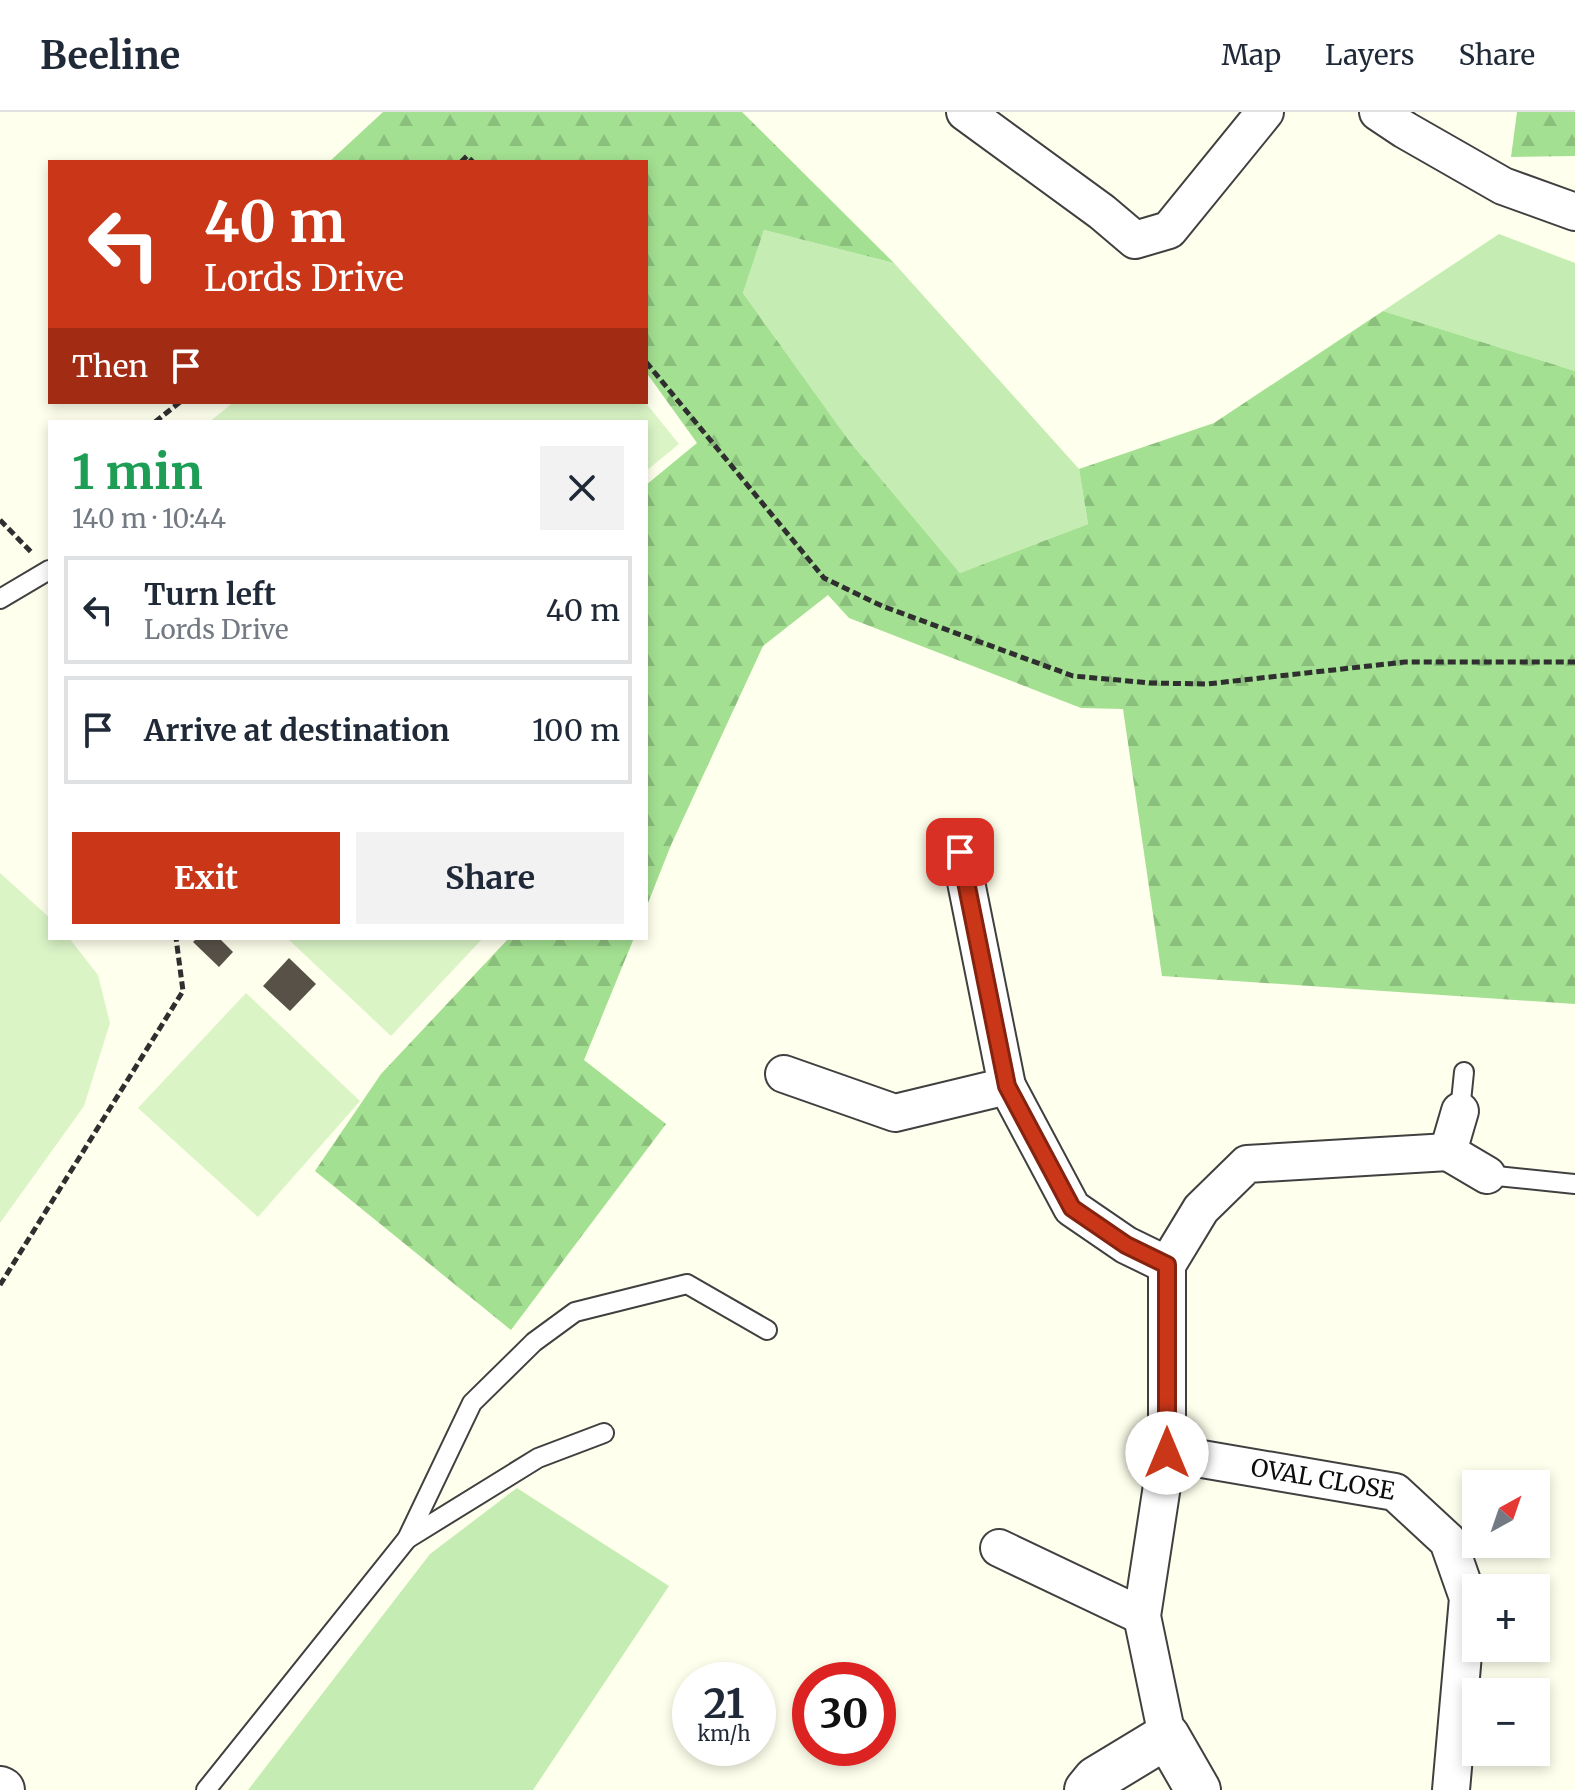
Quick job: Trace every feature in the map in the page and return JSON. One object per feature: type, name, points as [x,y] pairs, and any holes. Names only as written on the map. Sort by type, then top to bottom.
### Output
[{"type":"street","points":[[965,112],[1102,212],[1135,240],[1169,230],[1262,114]]},
{"type":"street","points":[[1378,112],[1503,186],[1575,212]]},
{"type":"street","points":[[960,852],[1007,1086],[1072,1208],[1126,1245],[1167,1265]]},
{"type":"street","points":[[784,1074],[895,1113],[1007,1086]]},
{"type":"street","points":[[1448,1152],[1460,1111]]},
{"type":"street","points":[[1198,1790],[1167,1736],[1142,1616],[1167,1453],[1167,1265],[1201,1209],[1247,1164],[1448,1152],[1487,1175]]},
{"type":"street","name":"OVAL CLOSE","points":[[1167,1453],[1395,1492],[1448,1541],[1468,1598],[1451,1790]]},
{"type":"street","points":[[999,1548],[1142,1616]]},
{"type":"street","points":[[1087,1790],[1096,1779],[1167,1736]]},
{"type":"lane","points":[[0,599],[48,571]]},
{"type":"lane","points":[[1460,1111],[1464,1072]]},
{"type":"lane","points":[[1487,1175],[1575,1184]]},
{"type":"lane","points":[[206,1790],[407,1539],[472,1403],[534,1342],[575,1312],[687,1284],[767,1330]]},
{"type":"lane","points":[[407,1539],[538,1458],[604,1433]]},
{"type":"path","points":[[648,364],[824,578],[882,606],[1073,676],[1207,684],[1405,662],[1575,662]]},
{"type":"path","points":[[158,420],[178,404]]},
{"type":"path","points":[[0,520],[48,569]]},
{"type":"path","points":[[0,1285],[183,991],[176,940]]},
{"type":"green space","points":[[383,112],[742,112],[894,263],[764,230],[743,293],[850,442],[960,573],[1088,524],[1079,469],[1214,423],[1383,311],[1575,371],[1575,1004],[1162,976],[1123,709],[1081,708],[849,618],[828,595],[763,646],[671,845],[648,903],[648,483],[697,443],[648,375],[648,160],[331,160]]},
{"type":"green space","points":[[1517,112],[1575,112],[1575,156],[1511,157]]},
{"type":"green space","points":[[764,230],[894,263],[1079,469],[1088,524],[960,573],[850,442],[743,293]]},
{"type":"green space","points":[[1499,234],[1575,263],[1575,371],[1383,311]]},
{"type":"green space","points":[[232,404],[647,404],[679,444],[648,469],[648,420],[212,420]]},
{"type":"green space","points":[[0,873],[48,916],[48,940],[71,940],[98,975],[110,1023],[84,1106],[0,1223]]},
{"type":"green space","points":[[289,940],[481,940],[391,1036]]},
{"type":"green space","points":[[507,940],[633,940],[584,1060],[666,1124],[511,1330],[315,1171],[381,1074]]},
{"type":"green space","points":[[246,993],[360,1101],[258,1217],[138,1108]]},
{"type":"green space","points":[[517,1488],[669,1586],[533,1790],[248,1790],[430,1554]]},
{"type":"building","points":[[221,940],[233,952],[219,967],[193,942]]},
{"type":"building","points":[[289,958],[316,984],[290,1011],[263,986]]},
{"type":"route","points":[[960,852],[1007,1086],[1072,1208],[1126,1245],[1167,1265],[1167,1453]]}]
